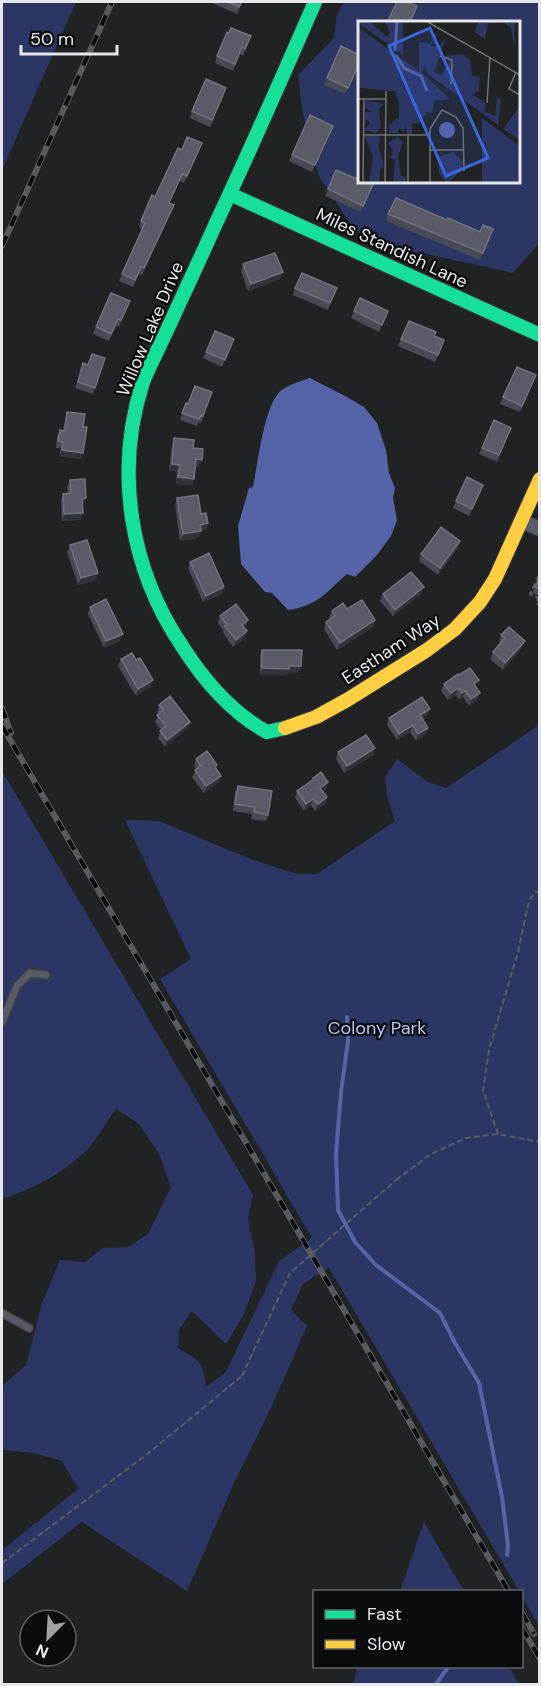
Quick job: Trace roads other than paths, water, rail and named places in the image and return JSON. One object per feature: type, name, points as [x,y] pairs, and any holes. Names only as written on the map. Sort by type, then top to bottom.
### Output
[{"type":"street","name":"Willow Lake Drive","points":[[255,726],[244,718],[204,676],[176,639],[157,604],[139,555],[132,527],[128,489],[130,443],[135,411],[144,380],[315,2]]},
{"type":"street","name":"Miles Standish Lane","points":[[230,194],[540,335]]},
{"type":"street","name":"Eastham Way","points":[[255,726],[267,732],[298,724],[317,716],[424,653],[448,635],[487,592],[540,479]]},
{"type":"street","points":[[521,521],[540,529]]},
{"type":"lane","points":[[2,1022],[17,986],[30,973],[46,975]]},
{"type":"lane","points":[[2,1313],[29,1328]]},
{"type":"waterway","points":[[347,1017],[348,1041],[336,1154],[338,1210],[355,1242],[376,1265],[440,1313],[479,1383],[502,1497],[508,1545],[507,1555]]},
{"type":"waterway","points":[[436,1684],[448,1668]]},
{"type":"railway","points":[[2,246],[112,2]]},
{"type":"railway","points":[[2,708],[11,733]]},
{"type":"railway","points":[[2,726],[508,1590]]},
{"type":"railway","points":[[523,1615],[534,1634]]},
{"type":"railway","points":[[523,1630],[540,1659]]},
{"type":"park label","name":"Colony Park","points":[[377,1028]]}]
